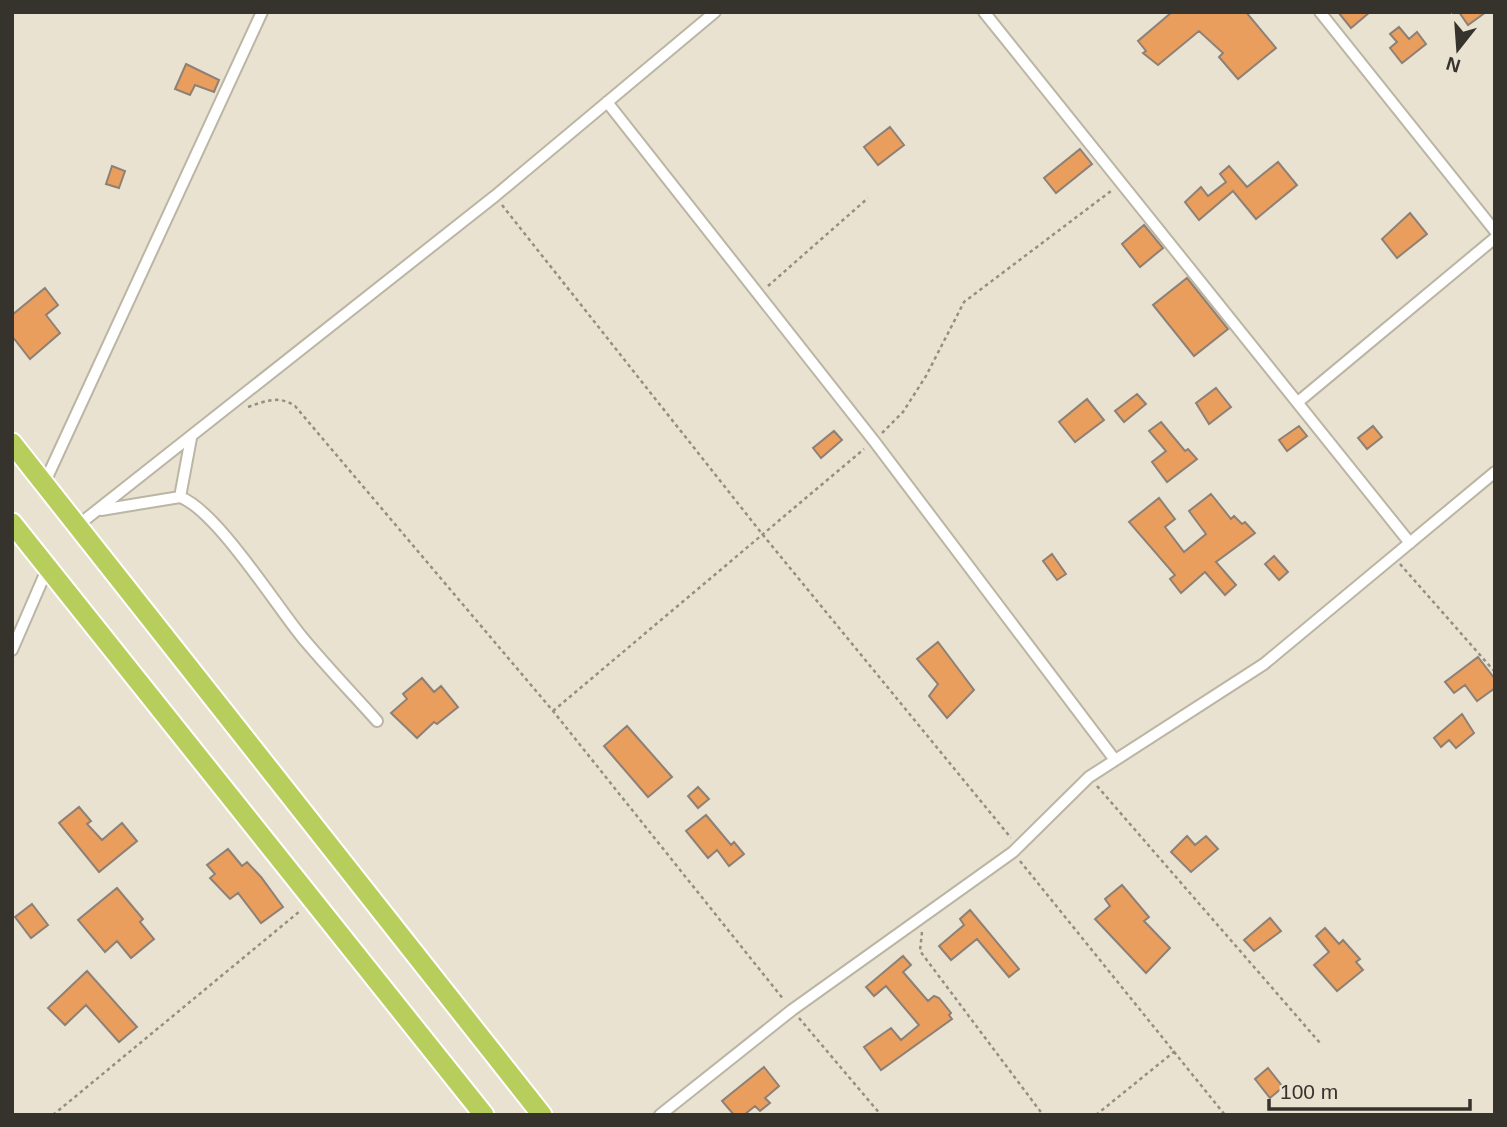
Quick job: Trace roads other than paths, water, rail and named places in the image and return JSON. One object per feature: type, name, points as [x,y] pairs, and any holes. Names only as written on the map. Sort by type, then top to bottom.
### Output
[{"type":"highway","points":[[12,443],[542,1115]]},
{"type":"highway","points":[[12,523],[484,1115]]},
{"type":"street","points":[[44,484],[262,12]]},
{"type":"street","points":[[77,526],[101,510],[495,196],[715,12]]},
{"type":"street","points":[[984,12],[1123,181],[1410,543]]},
{"type":"street","points":[[1320,12],[1495,231]]},
{"type":"street","points":[[607,102],[874,441],[1115,760]]},
{"type":"street","points":[[1298,402],[1495,238]]},
{"type":"street","points":[[180,497],[191,438]]},
{"type":"street","points":[[660,1115],[792,1010],[1013,852],[1089,777],[1264,664],[1495,472]]},
{"type":"street","points":[[101,510],[180,497],[188,500],[210,520],[303,639],[377,721]]},
{"type":"street","points":[[12,650],[48,567]]}]
